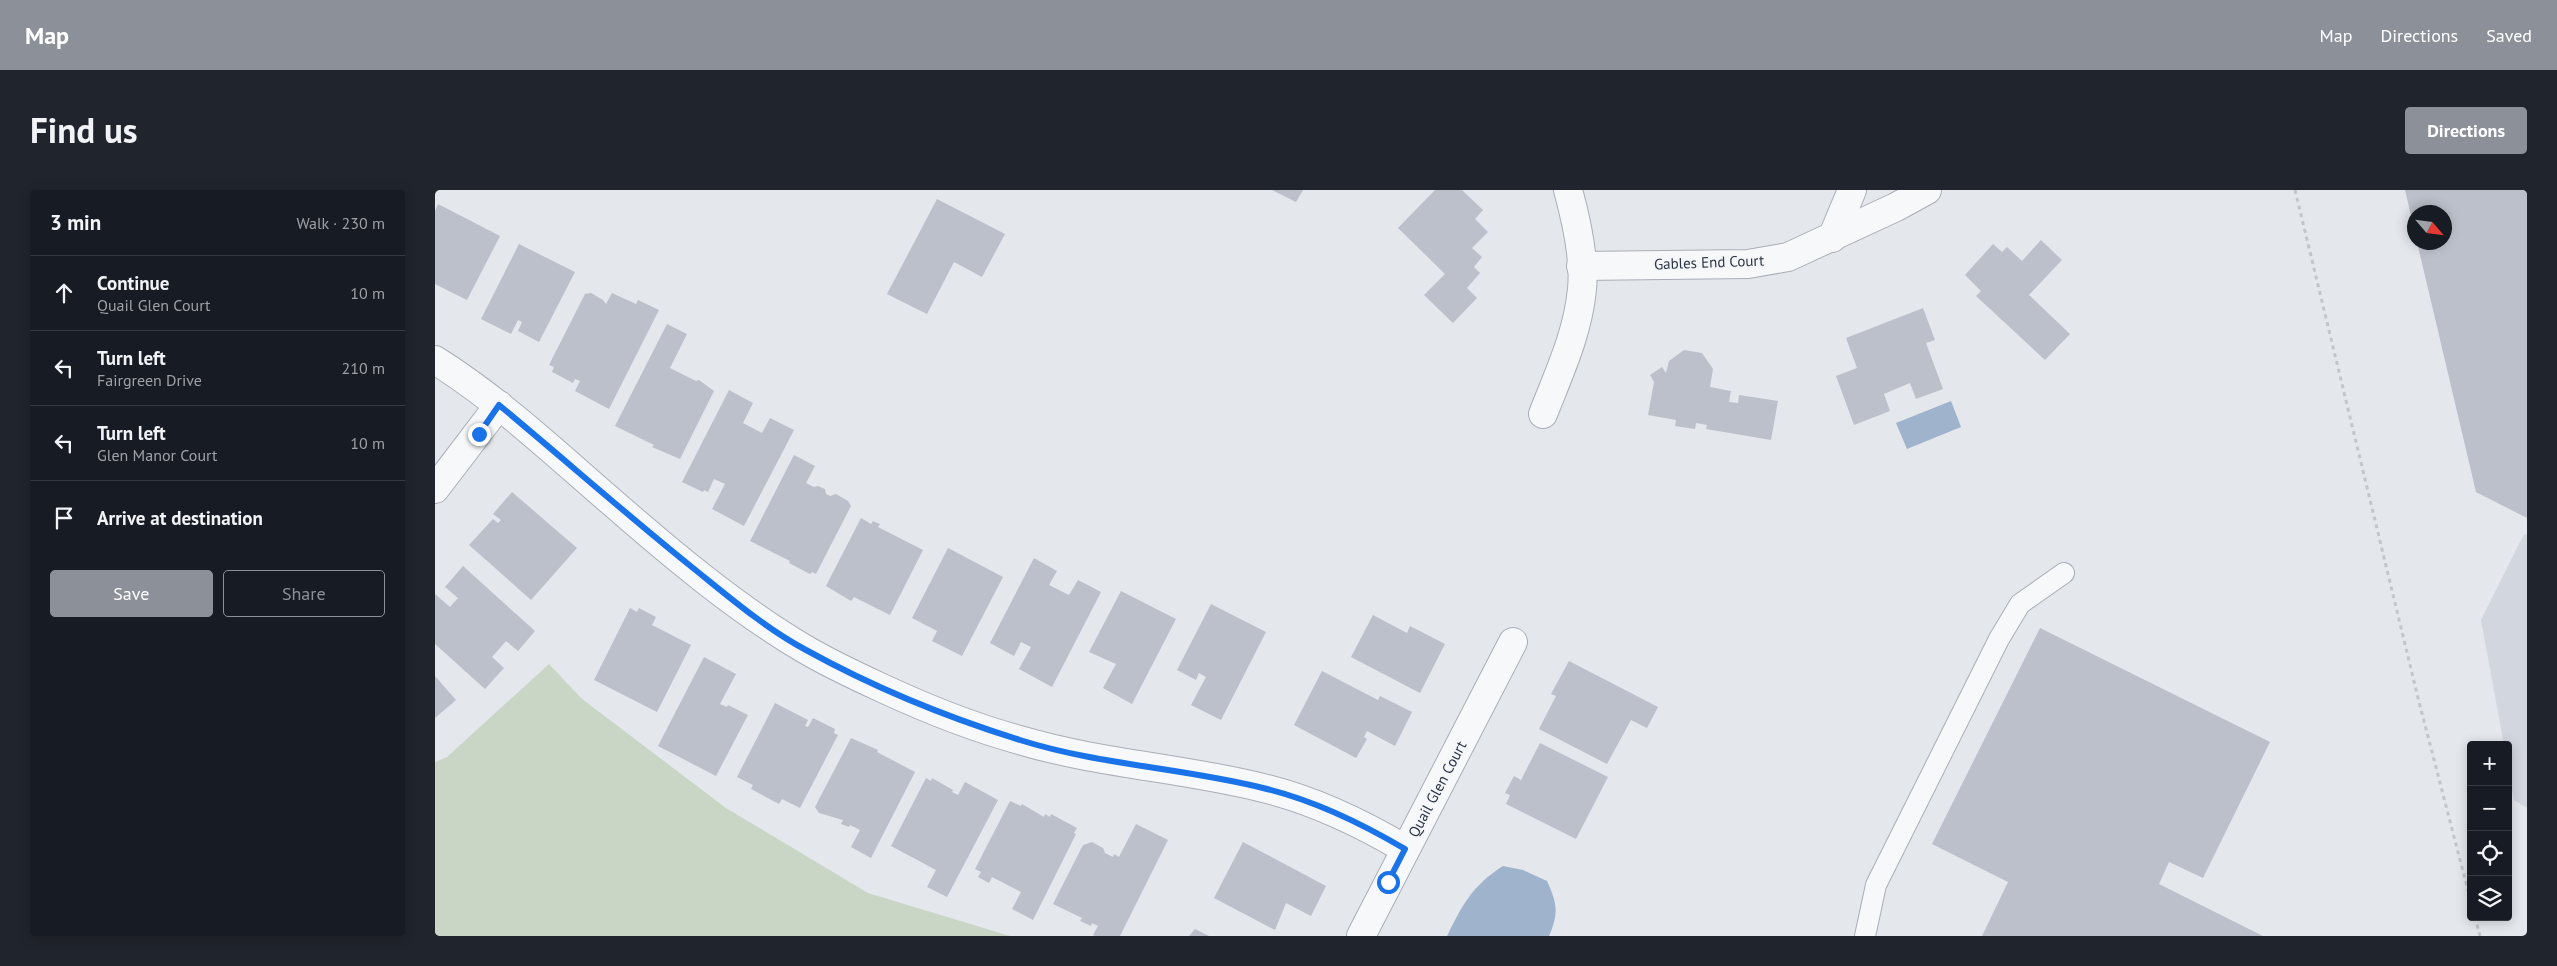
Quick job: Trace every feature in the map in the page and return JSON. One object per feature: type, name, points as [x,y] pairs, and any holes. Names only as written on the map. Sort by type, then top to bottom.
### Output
[{"type":"street","points":[[1543,414],[1566,356],[1578,314],[1582,287],[1576,217],[1568,190]]},
{"type":"street","points":[[1832,238],[1852,190]]},
{"type":"street","name":"Gables End Court","points":[[1581,266],[1748,264],[1788,257],[1832,238],[1927,190]]},
{"type":"street","points":[[435,360],[499,405],[615,505],[767,625],[805,650],[883,688],[950,716],[1023,741],[1101,759],[1262,787],[1292,796],[1367,826],[1405,849]]},
{"type":"street","points":[[435,489],[499,405]]},
{"type":"street","name":"Quail Glen Court","points":[[1361,936],[1513,642]]},
{"type":"lane","points":[[1865,936],[1876,885],[1999,639],[2020,604],[2064,573]]},
{"type":"path","points":[[2295,190],[2419,702],[2467,887]]},
{"type":"path","points":[[2476,921],[2480,936]]},
{"type":"shaded area","points":[[2524,534],[2527,535],[2527,808],[2514,800],[2512,790],[2512,741],[2503,741],[2481,620]]},
{"type":"green space","points":[[549,664],[582,699],[726,808],[868,893],[1010,936],[435,936],[435,762],[447,757]]},
{"type":"water","points":[[1951,401],[1961,427],[1907,449],[1896,423]]},
{"type":"water","points":[[1503,866],[1523,870],[1547,881],[1555,902],[1554,921],[1549,936],[1447,936],[1469,896]]},
{"type":"building","points":[[1272,190],[1303,190],[1296,202]]},
{"type":"building","points":[[1435,190],[1462,190],[1483,210],[1475,219],[1488,232],[1472,248],[1482,257],[1474,267],[1480,273],[1467,288],[1477,298],[1453,323],[1424,295],[1445,274],[1398,228]]},
{"type":"building","points":[[2405,190],[2527,190],[2527,518],[2476,492],[2419,250],[2452,250],[2452,205],[2409,205]]},
{"type":"building","points":[[937,199],[1005,234],[982,277],[954,262],[927,314],[887,294]]},
{"type":"building","points":[[438,204],[500,236],[467,300],[435,284],[435,211]]},
{"type":"building","points":[[2041,240],[2062,260],[2029,295],[2070,334],[2045,360],[1976,296],[1981,291],[1965,275],[1993,244],[2002,252],[2007,247],[2022,261]]},
{"type":"building","points":[[519,244],[575,272],[539,342],[518,331],[522,322],[518,320],[511,334],[481,319]]},
{"type":"building","points":[[591,293],[606,304],[612,293],[636,304],[638,300],[659,310],[609,409],[575,391],[580,381],[575,379],[573,383],[552,372],[554,367],[549,365],[585,294]]},
{"type":"building","points":[[1923,308],[1935,340],[1926,343],[1943,389],[1916,399],[1910,383],[1884,394],[1890,411],[1854,425],[1836,376],[1857,368],[1846,338]]},
{"type":"building","points":[[667,324],[687,334],[670,368],[696,381],[699,380],[714,391],[680,459],[652,447],[654,445],[615,426]]},
{"type":"building","points":[[1684,350],[1702,353],[1713,369],[1710,387],[1731,391],[1729,402],[1738,403],[1739,395],[1778,401],[1771,440],[1706,429],[1707,425],[1696,423],[1695,429],[1675,426],[1676,420],[1648,415],[1654,382],[1650,375],[1662,367],[1666,373],[1669,361]]},
{"type":"building","points":[[729,390],[753,403],[743,423],[762,433],[770,418],[794,430],[744,526],[712,509],[725,484],[714,479],[708,492],[704,490],[703,492],[682,482]]},
{"type":"building","points":[[794,455],[815,466],[806,483],[825,489],[826,494],[830,496],[836,494],[848,501],[851,506],[816,574],[812,572],[810,574],[789,563],[790,561],[750,541]]},
{"type":"building","points":[[512,492],[577,548],[531,600],[469,545],[493,519],[498,523],[501,520],[493,514]]},
{"type":"building","points":[[861,518],[871,524],[873,521],[880,524],[878,527],[923,550],[890,615],[854,597],[851,601],[826,586]]},
{"type":"building","points":[[948,548],[1003,577],[962,656],[932,641],[937,631],[912,618]]},
{"type":"building","points":[[1034,558],[1057,571],[1049,585],[1069,595],[1078,580],[1101,592],[1052,687],[1019,669],[1031,647],[1021,642],[1014,656],[990,643]]},
{"type":"building","points":[[463,566],[535,631],[518,651],[506,641],[492,657],[504,668],[485,689],[435,644],[435,594],[450,607],[458,598],[445,587]]},
{"type":"building","points":[[1121,591],[1176,619],[1132,704],[1103,688],[1116,664],[1089,652]]},
{"type":"building","points":[[1211,604],[1266,632],[1221,720],[1191,705],[1206,677],[1199,673],[1196,680],[1177,670]]},
{"type":"building","points":[[630,608],[637,612],[639,608],[656,617],[652,625],[691,645],[657,712],[594,680]]},
{"type":"building","points":[[1373,615],[1407,633],[1410,626],[1445,644],[1420,693],[1351,657]]},
{"type":"building","points":[[2040,628],[2270,742],[2203,878],[2169,862],[2159,884],[2263,936],[1982,936],[2008,882],[1932,844]]},
{"type":"building","points":[[704,657],[736,674],[720,704],[727,707],[728,705],[748,715],[716,776],[658,746]]},
{"type":"building","points":[[1569,661],[1658,707],[1647,728],[1631,720],[1607,764],[1539,729],[1556,696],[1551,694]]},
{"type":"building","points":[[1322,671],[1378,700],[1380,696],[1412,712],[1395,746],[1367,731],[1364,737],[1367,739],[1356,758],[1294,725]]},
{"type":"building","points":[[435,676],[456,700],[435,718]]},
{"type":"building","points":[[775,703],[808,720],[805,726],[808,727],[813,718],[835,729],[834,733],[838,735],[800,808],[782,799],[779,804],[751,789],[753,785],[737,777]]},
{"type":"building","points":[[851,738],[878,750],[877,752],[915,772],[871,858],[851,847],[860,830],[850,825],[849,827],[841,824],[843,820],[819,813],[815,807]]},
{"type":"building","points":[[1540,743],[1608,777],[1576,839],[1506,804],[1510,795],[1505,793],[1514,776],[1521,780]]},
{"type":"building","points":[[926,778],[931,781],[932,778],[958,795],[965,782],[998,800],[947,897],[927,887],[936,870],[891,846]]},
{"type":"building","points":[[1010,801],[1021,806],[1022,804],[1044,817],[1045,814],[1050,817],[1051,814],[1077,828],[1074,833],[1076,834],[1033,920],[1012,909],[1021,892],[992,877],[989,883],[978,877],[981,872],[975,869]]},
{"type":"building","points":[[1136,824],[1168,840],[1120,936],[1095,936],[1093,935],[1098,926],[1092,923],[1091,926],[1080,921],[1082,918],[1053,904],[1083,845],[1092,842],[1103,848],[1105,853],[1113,857],[1114,854],[1119,857]]},
{"type":"building","points":[[1243,842],[1326,886],[1311,916],[1286,903],[1275,930],[1214,898]]},
{"type":"building","points":[[1195,929],[1209,936],[1189,936]]},
{"type":"route","points":[[479,434],[499,405],[615,505],[719,589],[767,625],[805,650],[883,688],[950,716],[1023,741],[1101,759],[1262,787],[1292,796],[1367,826],[1405,849],[1388,882]]}]
